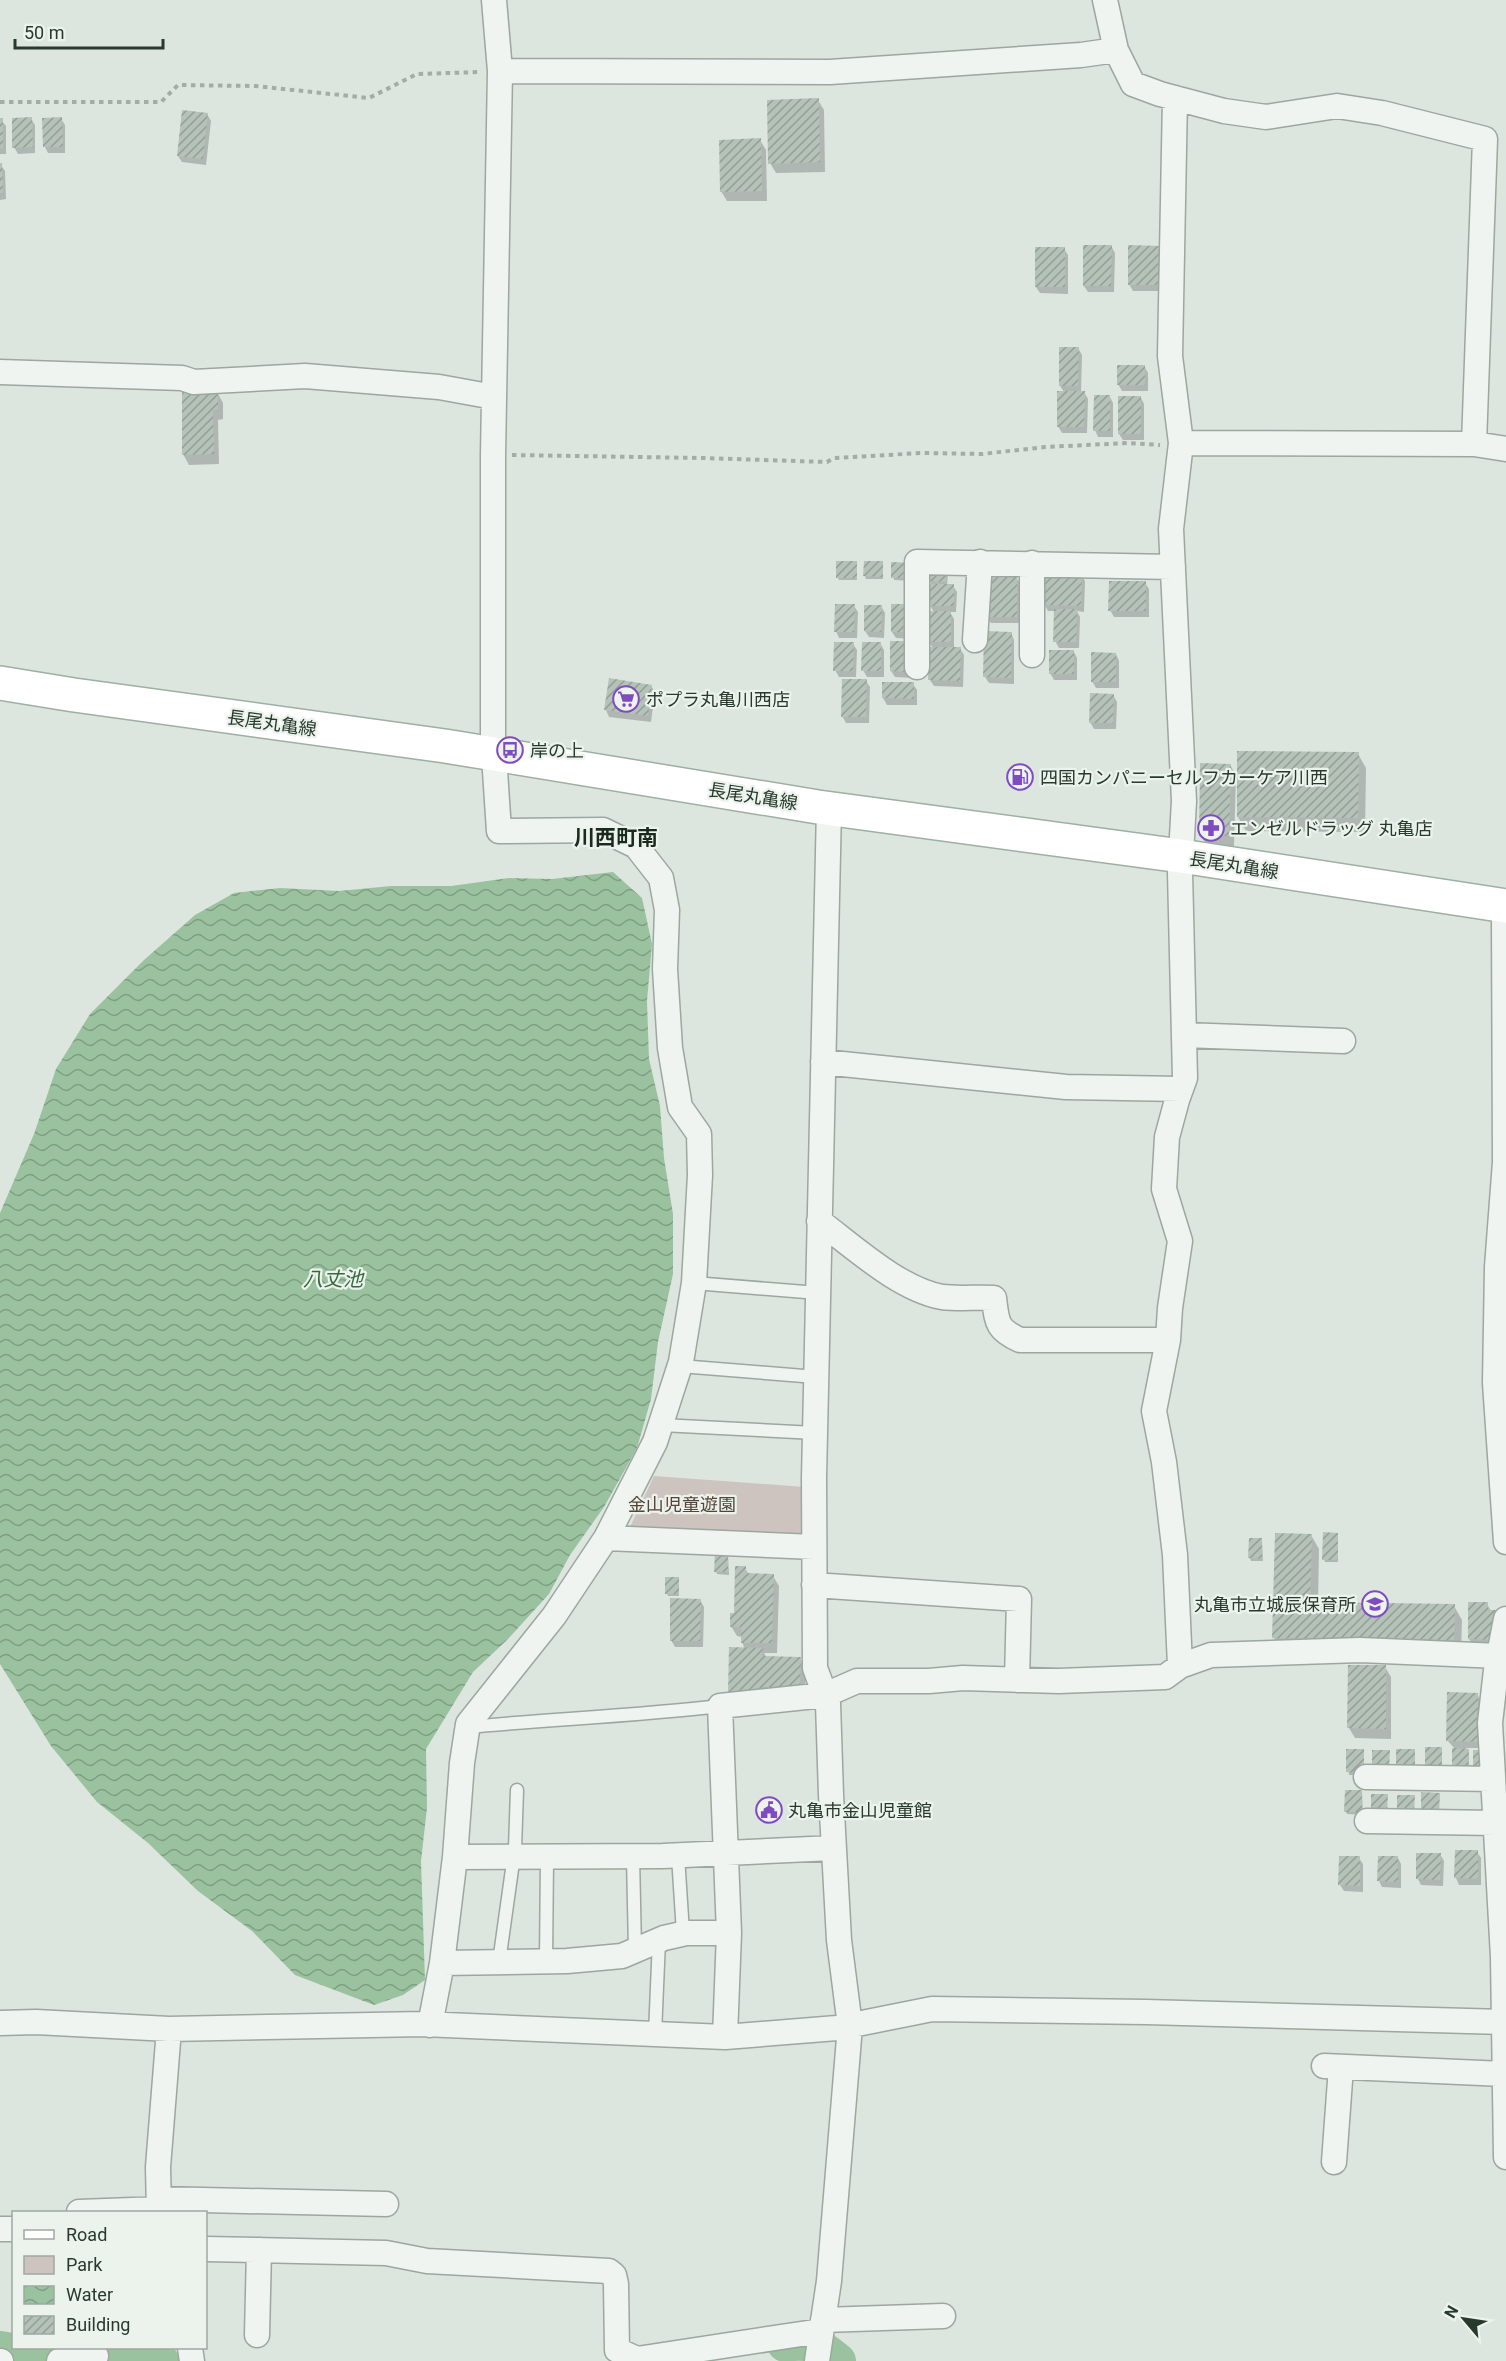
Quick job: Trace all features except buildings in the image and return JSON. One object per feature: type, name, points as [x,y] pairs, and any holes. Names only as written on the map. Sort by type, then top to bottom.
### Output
[{"type":"main road","name":"長尾丸亀線","points":[[0,683],[494,754],[829,808],[1181,856],[1506,907]]},
{"type":"street","points":[[430,2025],[442,1963],[455,1857],[462,1763],[468,1728],[554,1616],[606,1538],[655,1442],[680,1366],[694,1283],[700,1175],[699,1134],[680,1107],[670,1048],[665,969],[667,910],[661,878],[636,846],[603,830],[499,831],[494,754],[493,455],[500,71],[495,0]]},
{"type":"street","points":[[1105,0],[1116,50],[1133,84],[1224,111],[1266,117],[1337,106],[1454,130],[1485,140],[1495,146],[1474,444]]},
{"type":"street","points":[[500,71],[830,72],[1081,56],[1116,50]]},
{"type":"street","points":[[1175,98],[1170,356],[1181,443],[1171,530],[1184,801],[1181,856],[1185,1078],[1167,1137],[1164,1189],[1180,1241],[1170,1308],[1168,1340],[1154,1411],[1164,1462],[1175,1555],[1180,1666]]},
{"type":"street","points":[[0,372],[182,378],[194,382],[305,376],[439,387],[494,397]]},
{"type":"street","points":[[1181,443],[1474,444],[1506,449]]},
{"type":"street","points":[[917,668],[917,562],[1173,567]]},
{"type":"street","points":[[975,640],[980,562]]},
{"type":"street","points":[[1032,563],[1032,655]]},
{"type":"street","points":[[820,2339],[829,2281],[850,2026],[839,1940],[828,1703],[815,1668],[815,1433],[829,808]]},
{"type":"street","points":[[1505,1526],[1495,1383],[1497,1267],[1505,1162],[1506,907]]},
{"type":"street","points":[[1184,1035],[1343,1041]]},
{"type":"street","points":[[823,1062],[1066,1087],[1180,1089]]},
{"type":"street","points":[[819,1221],[888,1272],[924,1292],[943,1297],[994,1298],[998,1322],[1005,1333],[1020,1340],[1168,1340]]},
{"type":"street","points":[[606,1538],[814,1547]]},
{"type":"street","points":[[814,1585],[1019,1599],[1017,1680]]},
{"type":"street","points":[[1506,1619],[1490,1723],[1499,1751],[1493,1779],[1506,2157]]},
{"type":"street","points":[[725,2037],[729,1933],[720,1706],[825,1695],[858,1681],[929,1681],[963,1678],[1059,1681],[1165,1677],[1180,1666],[1210,1655],[1348,1650],[1499,1656]]},
{"type":"street","points":[[1366,1777],[1493,1779]]},
{"type":"street","points":[[1367,1821],[1496,1823]]},
{"type":"street","points":[[455,1857],[678,1856],[833,1848]]},
{"type":"street","points":[[442,1963],[546,1961],[622,1956],[659,1940],[683,1934],[729,1933]]},
{"type":"street","points":[[0,2023],[36,2022],[169,2029],[430,2025],[725,2037],[850,2026],[888,2016],[932,2009],[1146,2012],[1503,2022]]},
{"type":"street","points":[[159,2207],[158,2167],[169,2029]]},
{"type":"street","points":[[1334,2162],[1333,2067],[1504,2074]]},
{"type":"street","points":[[95,2211],[159,2207],[386,2204]]},
{"type":"street","points":[[207,2249],[386,2253],[427,2261],[609,2271],[614,2275],[616,2284],[617,2350],[638,2359],[820,2339],[943,2316]]},
{"type":"street","points":[[257,2335],[259,2250]]},
{"type":"street","points":[[59,2361],[96,2356]]},
{"type":"lane","points":[[694,1283],[818,1293]]},
{"type":"lane","points":[[680,1366],[816,1377]]},
{"type":"lane","points":[[661,1425],[815,1433]]},
{"type":"lane","points":[[468,1728],[720,1706]]},
{"type":"lane","points":[[499,1962],[514,1857],[518,1790]]},
{"type":"lane","points":[[678,1856],[683,1934]]},
{"type":"lane","points":[[546,1961],[547,1857]]},
{"type":"lane","points":[[633,1857],[635,1950]]},
{"type":"lane","points":[[655,2034],[659,1940]]},
{"type":"path","points":[[0,102],[161,102],[178,85],[255,86],[369,98],[417,74],[500,71]]},
{"type":"path","points":[[493,455],[827,462],[834,459],[922,453],[982,454],[1128,442],[1163,445],[1181,443]]},
{"type":"green space","name":"金山児童遊園","points":[[654,1476],[805,1487],[802,1533],[794,1538],[630,1527]]},
{"type":"water","name":"八丈池","points":[[613,872],[642,898],[652,944],[647,1001],[649,1059],[660,1106],[664,1158],[673,1214],[673,1274],[658,1342],[651,1399],[637,1448],[604,1507],[570,1555],[549,1594],[507,1640],[473,1672],[426,1749],[427,1808],[421,1861],[425,1980],[403,1995],[374,2005],[295,1975],[252,1931],[198,1891],[148,1843],[97,1802],[51,1746],[0,1664],[0,1213],[34,1134],[56,1069],[90,1014],[144,960],[195,915],[234,893],[280,888],[339,891],[391,886],[451,886],[509,878],[552,879]]},
{"type":"waterway","points":[[785,2344],[808,2343],[825,2351],[838,2361]]},
{"type":"waterway","points":[[0,2349],[12,2351],[74,2349]]},
{"type":"waterway","points":[[109,2349],[161,2361]]},
{"type":"place","name":"ポプラ丸亀川西店","points":[[626,699]]},
{"type":"place","name":"岸の上","points":[[510,750]]},
{"type":"place","name":"四国カンパニーセルフカーケア川西","points":[[1020,777]]},
{"type":"place","name":"エンゼルドラッグ 丸亀店","points":[[1211,828]]},
{"type":"place","name":"丸亀市立城辰保育所","points":[[1375,1604]]},
{"type":"place","name":"丸亀市金山児童館","points":[[769,1810]]},
{"type":"district","name":"川西町南","points":[[616,838]]}]
